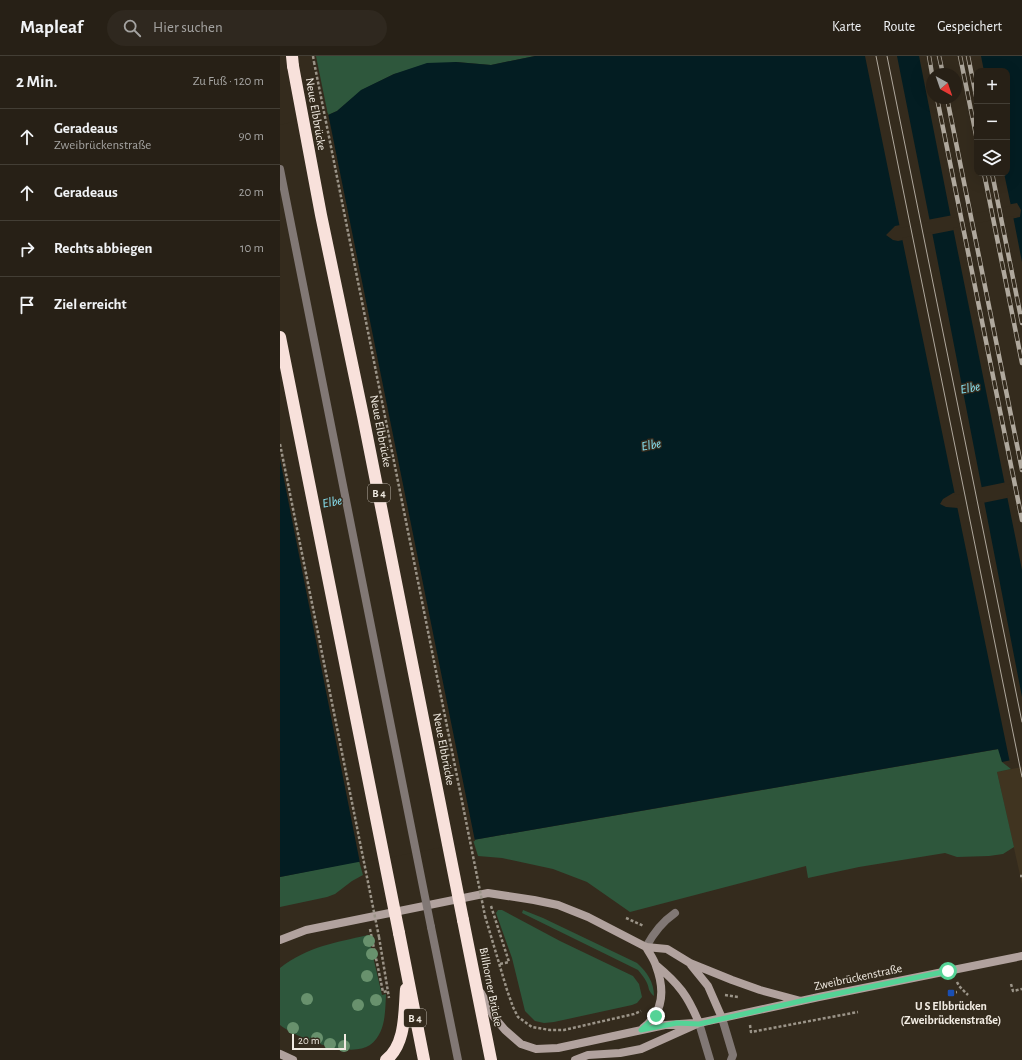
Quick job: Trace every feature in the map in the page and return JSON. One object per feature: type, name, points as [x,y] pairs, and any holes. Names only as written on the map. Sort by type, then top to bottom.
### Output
[{"type":"highway","name":"Neue Elbbrücke","points":[[292,61],[320,215],[364,416],[463,920]]},
{"type":"highway","name":"B 4","points":[[280,337],[424,1060]]},
{"type":"highway","name":"Billhorner Brücke","points":[[463,920],[491,1060]]},
{"type":"highway","points":[[386,1060],[392,1055],[401,1035],[407,976]]},
{"type":"main road","points":[[280,940],[306,930],[488,893],[558,905],[588,917],[646,946],[667,949],[690,963],[760,990],[801,1001]]},
{"type":"main road","points":[[641,1030],[656,1016],[660,1004],[661,990],[656,965],[646,946]]},
{"type":"main road","name":"Zweibrückenstraße","points":[[699,1024],[801,1001],[1022,956]]},
{"type":"main road","points":[[690,963],[708,986],[722,1018]]},
{"type":"main road","points":[[656,965],[670,976],[689,1000],[699,1024]]},
{"type":"main road","points":[[475,982],[500,1025],[516,1041],[530,1048],[544,1050],[558,1048],[677,1023],[699,1024]]},
{"type":"main road","points":[[575,1060],[588,1055],[620,1053],[641,1049],[699,1024]]},
{"type":"main road","points":[[280,1054],[294,1060]]},
{"type":"lane","points":[[280,168],[458,1060]]},
{"type":"lane","points":[[646,946],[659,926],[675,913]]},
{"type":"lane","points":[[722,1018],[732,1055],[731,1060]]},
{"type":"lane","points":[[699,1024],[710,1060]]},
{"type":"path","points":[[313,56],[485,916],[507,990],[518,1017],[532,1027],[550,1030],[564,1030],[634,1014],[646,1009]]},
{"type":"path","points":[[280,444],[379,937],[389,998]]},
{"type":"path","points":[[493,912],[509,962],[500,964]]},
{"type":"path","points":[[371,934],[383,992],[388,991]]},
{"type":"path","points":[[1011,984],[1013,991],[1022,989]]},
{"type":"path","points":[[951,993],[957,992]]},
{"type":"path","points":[[750,1027],[751,1032],[858,1012]]},
{"type":"shaded area","points":[[1022,767],[1022,884],[997,772]]},
{"type":"green space","points":[[316,56],[535,56],[491,65],[456,62],[394,74],[362,90],[337,111],[328,115]]},
{"type":"green space","points":[[999,749],[1002,762],[1011,769],[997,772],[1014,847],[1003,854],[957,857],[945,853],[859,867],[808,878],[806,866],[630,912],[587,882],[553,869],[502,858],[478,856],[473,840]]},
{"type":"green space","points":[[359,861],[363,875],[352,881],[335,894],[280,907],[280,877]]},
{"type":"green space","points":[[498,910],[502,910],[560,941],[633,976],[639,984],[642,997],[637,1003],[632,1005],[554,1022],[544,1023],[535,1021],[525,1011],[512,958],[496,913]]},
{"type":"green space","points":[[523,910],[637,963],[649,978],[653,986],[654,996],[638,970],[522,913]]},
{"type":"green space","points":[[368,935],[382,995],[386,994],[384,1022],[375,1040],[370,1045],[361,1049],[350,1050],[337,1048],[298,1036],[280,1025],[280,968],[301,955],[322,946]]},
{"type":"water","name":"Elbe","points":[[535,56],[1022,56],[1022,479],[953,493],[943,499],[940,504],[946,507],[958,508],[1022,495],[1022,758],[1002,762],[998,749],[473,840],[280,877],[280,127],[328,115],[337,111],[361,90],[394,74],[427,63],[456,62],[491,65]],"holes":[[[1017,203],[1021,210],[1020,217],[898,241],[893,240],[886,235],[895,226]]]},
{"type":"pier","points":[[865,56],[897,56],[930,222],[900,228]]},
{"type":"pier","points":[[919,56],[981,56],[983,68],[974,68],[974,176],[1005,176],[1011,206],[951,218],[928,104],[962,104],[962,68],[926,68],[926,91]]},
{"type":"pier","points":[[328,113],[475,841],[360,863],[280,459],[280,125]]},
{"type":"pier","points":[[1013,216],[1022,262],[1022,481],[1005,485],[953,228]]},
{"type":"pier","points":[[932,232],[982,489],[955,495],[902,238]]},
{"type":"pier","points":[[1022,493],[1022,570],[1007,496]]},
{"type":"pier","points":[[984,501],[1022,697],[1022,760],[1010,763],[957,506]]},
{"type":"tram line","points":[[876,56],[1022,777]]},
{"type":"tram line","points":[[887,56],[1022,722]]},
{"type":"railway","points":[[929,56],[931,68]]},
{"type":"railway","points":[[939,56],[942,68]]},
{"type":"railway","points":[[960,56],[974,125]]},
{"type":"railway","points":[[968,56],[974,86]]},
{"type":"railway","points":[[938,104],[1022,520]]},
{"type":"railway","points":[[948,104],[1022,470]]},
{"type":"railway","points":[[985,176],[1022,363]]},
{"type":"railway","points":[[993,176],[1022,323]]},
{"type":"place","name":"U S Elbbrücken (Zweibrückenstraße)","points":[[951,993]]},
{"type":"route","points":[[656,1016],[641,1030],[665,1024],[699,1024],[801,1001],[948,971]]}]
